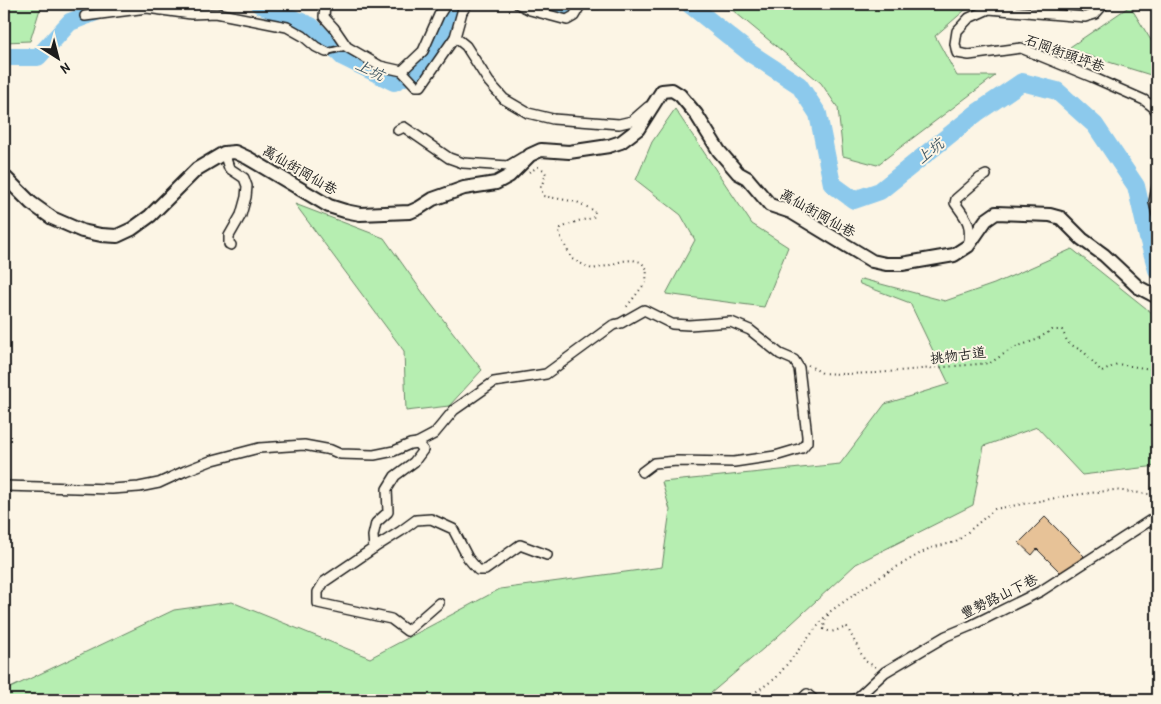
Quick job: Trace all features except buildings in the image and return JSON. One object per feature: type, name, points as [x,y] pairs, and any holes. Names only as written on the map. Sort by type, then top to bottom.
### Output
[{"type":"street","points":[[325,4],[324,17],[347,47],[380,66],[402,71],[416,86],[421,86],[455,37],[462,12],[467,4]]},
{"type":"street","points":[[402,71],[423,51],[446,4]]},
{"type":"street","points":[[518,4],[530,10],[567,20],[574,16],[581,4]]},
{"type":"street","name":"石岡街頭坪巷","points":[[1104,4],[1095,14],[1085,17],[989,9],[969,18],[957,31],[955,44],[957,53],[969,55],[1021,48],[1144,100],[1154,107],[1157,112]]},
{"type":"street","points":[[85,16],[147,8],[191,14],[216,13],[287,28],[303,36],[326,52]]},
{"type":"street","points":[[455,37],[466,46],[489,82],[504,99],[528,113],[553,119],[619,124],[632,121],[655,101]]},
{"type":"street","name":"萬仙街岡仙巷","points":[[655,101],[662,91],[672,90],[680,95],[696,114],[719,151],[738,173],[747,178],[770,205],[791,212],[872,261],[886,264],[902,264],[954,255],[968,246]]},
{"type":"street","points":[[398,130],[404,127],[449,158],[462,163],[508,166],[525,155],[530,156],[540,150],[569,152],[609,146],[621,142],[638,129],[655,101]]},
{"type":"street","name":"萬仙街岡仙巷","points":[[224,153],[235,152],[329,206],[360,214],[410,212],[433,199],[464,188],[496,183],[509,176],[530,156]]},
{"type":"street","points":[[4,176],[31,203],[52,218],[82,231],[117,236],[132,229],[150,216],[197,169],[224,153],[229,168],[244,178],[247,186],[241,215],[229,236],[229,244],[231,245]]},
{"type":"street","points":[[968,246],[970,229],[968,220],[955,203],[956,199],[980,178],[986,176]]},
{"type":"street","points":[[1157,187],[1154,202],[1157,214]]},
{"type":"street","points":[[968,246],[986,220],[996,213],[1050,215],[1061,218],[1082,239],[1104,255],[1138,287],[1157,297]]},
{"type":"street","points":[[4,486],[112,489],[139,487],[159,484],[213,460],[259,448],[304,445],[331,450],[340,454],[374,455],[394,451],[417,443],[434,434],[454,410],[494,382],[546,374],[613,325],[621,323],[644,310],[672,324],[688,326],[731,322],[750,330],[780,354],[794,360],[799,368],[807,436],[802,448],[775,456],[734,462],[677,461],[654,463],[642,472]]},
{"type":"street","points":[[374,548],[373,536],[376,523],[388,512],[387,489],[395,476],[414,462],[423,450],[417,443]]},
{"type":"street","name":"豐勢路山下巷","points":[[855,700],[885,672],[946,636],[1041,591],[1157,516]]},
{"type":"street","points":[[439,603],[407,631],[391,619],[318,602],[318,592],[324,582],[416,520],[430,519],[453,529],[468,558],[478,570],[485,570],[520,544],[547,555]]},
{"type":"street","points":[[801,700],[807,694],[814,700]]},
{"type":"lane","points":[[326,52],[347,47]]},
{"type":"path","points":[[509,176],[514,179],[538,167],[544,170],[546,174],[541,187],[543,196],[577,202],[595,211],[594,218],[578,221],[561,228],[559,234],[572,259],[592,268],[622,261],[634,260],[641,262],[646,269],[646,282],[624,310]]},
{"type":"path","name":"挑物古道","points":[[794,360],[803,362],[822,372],[844,374],[936,369],[990,363],[1012,348],[1036,340],[1052,330],[1062,330],[1068,343],[1084,352],[1102,372],[1117,364],[1151,369],[1157,368]]},
{"type":"path","points":[[744,700],[776,678],[828,613],[872,582],[930,548],[956,542],[995,510],[1067,496],[1114,490],[1157,495]]},
{"type":"path","points":[[828,613],[823,629],[831,632],[847,627],[865,660],[885,672]]},
{"type":"green space","points":[[6,4],[54,4],[40,9],[30,41],[4,42],[4,6]]},
{"type":"green space","points":[[725,4],[1002,4],[965,10],[935,36],[957,76],[995,76],[877,165],[843,156],[838,108],[821,83]]},
{"type":"green space","points":[[1130,6],[1157,50],[1157,77],[1083,54],[1070,47]]},
{"type":"green space","points":[[675,109],[752,224],[788,247],[764,307],[666,294],[695,240],[681,215],[636,180],[652,142]]},
{"type":"green space","points":[[295,204],[384,238],[428,300],[482,370],[449,406],[406,411],[404,351]]},
{"type":"green space","points":[[1072,249],[1157,317],[1157,466],[1082,475],[1037,427],[984,446],[973,505],[856,564],[777,637],[704,699],[4,700],[4,691],[174,610],[232,602],[370,658],[500,589],[662,567],[670,510],[662,482],[840,464],[885,404],[949,384],[910,303],[860,284],[859,281],[862,279],[945,301],[994,284]]},
{"type":"waterway","name":"上坑","points":[[4,57],[38,57],[70,22],[111,6],[159,4]]},
{"type":"waterway","name":"上坑","points":[[259,4],[311,26],[343,57],[394,82],[424,67],[457,4]]},
{"type":"waterway","name":"上坑","points":[[535,4],[545,8],[563,9],[566,4]]},
{"type":"waterway","name":"上坑","points":[[689,4],[750,53],[799,85],[818,114],[832,184],[854,200],[880,191],[978,112],[1022,82],[1057,91],[1095,125],[1136,186],[1157,270]]}]
